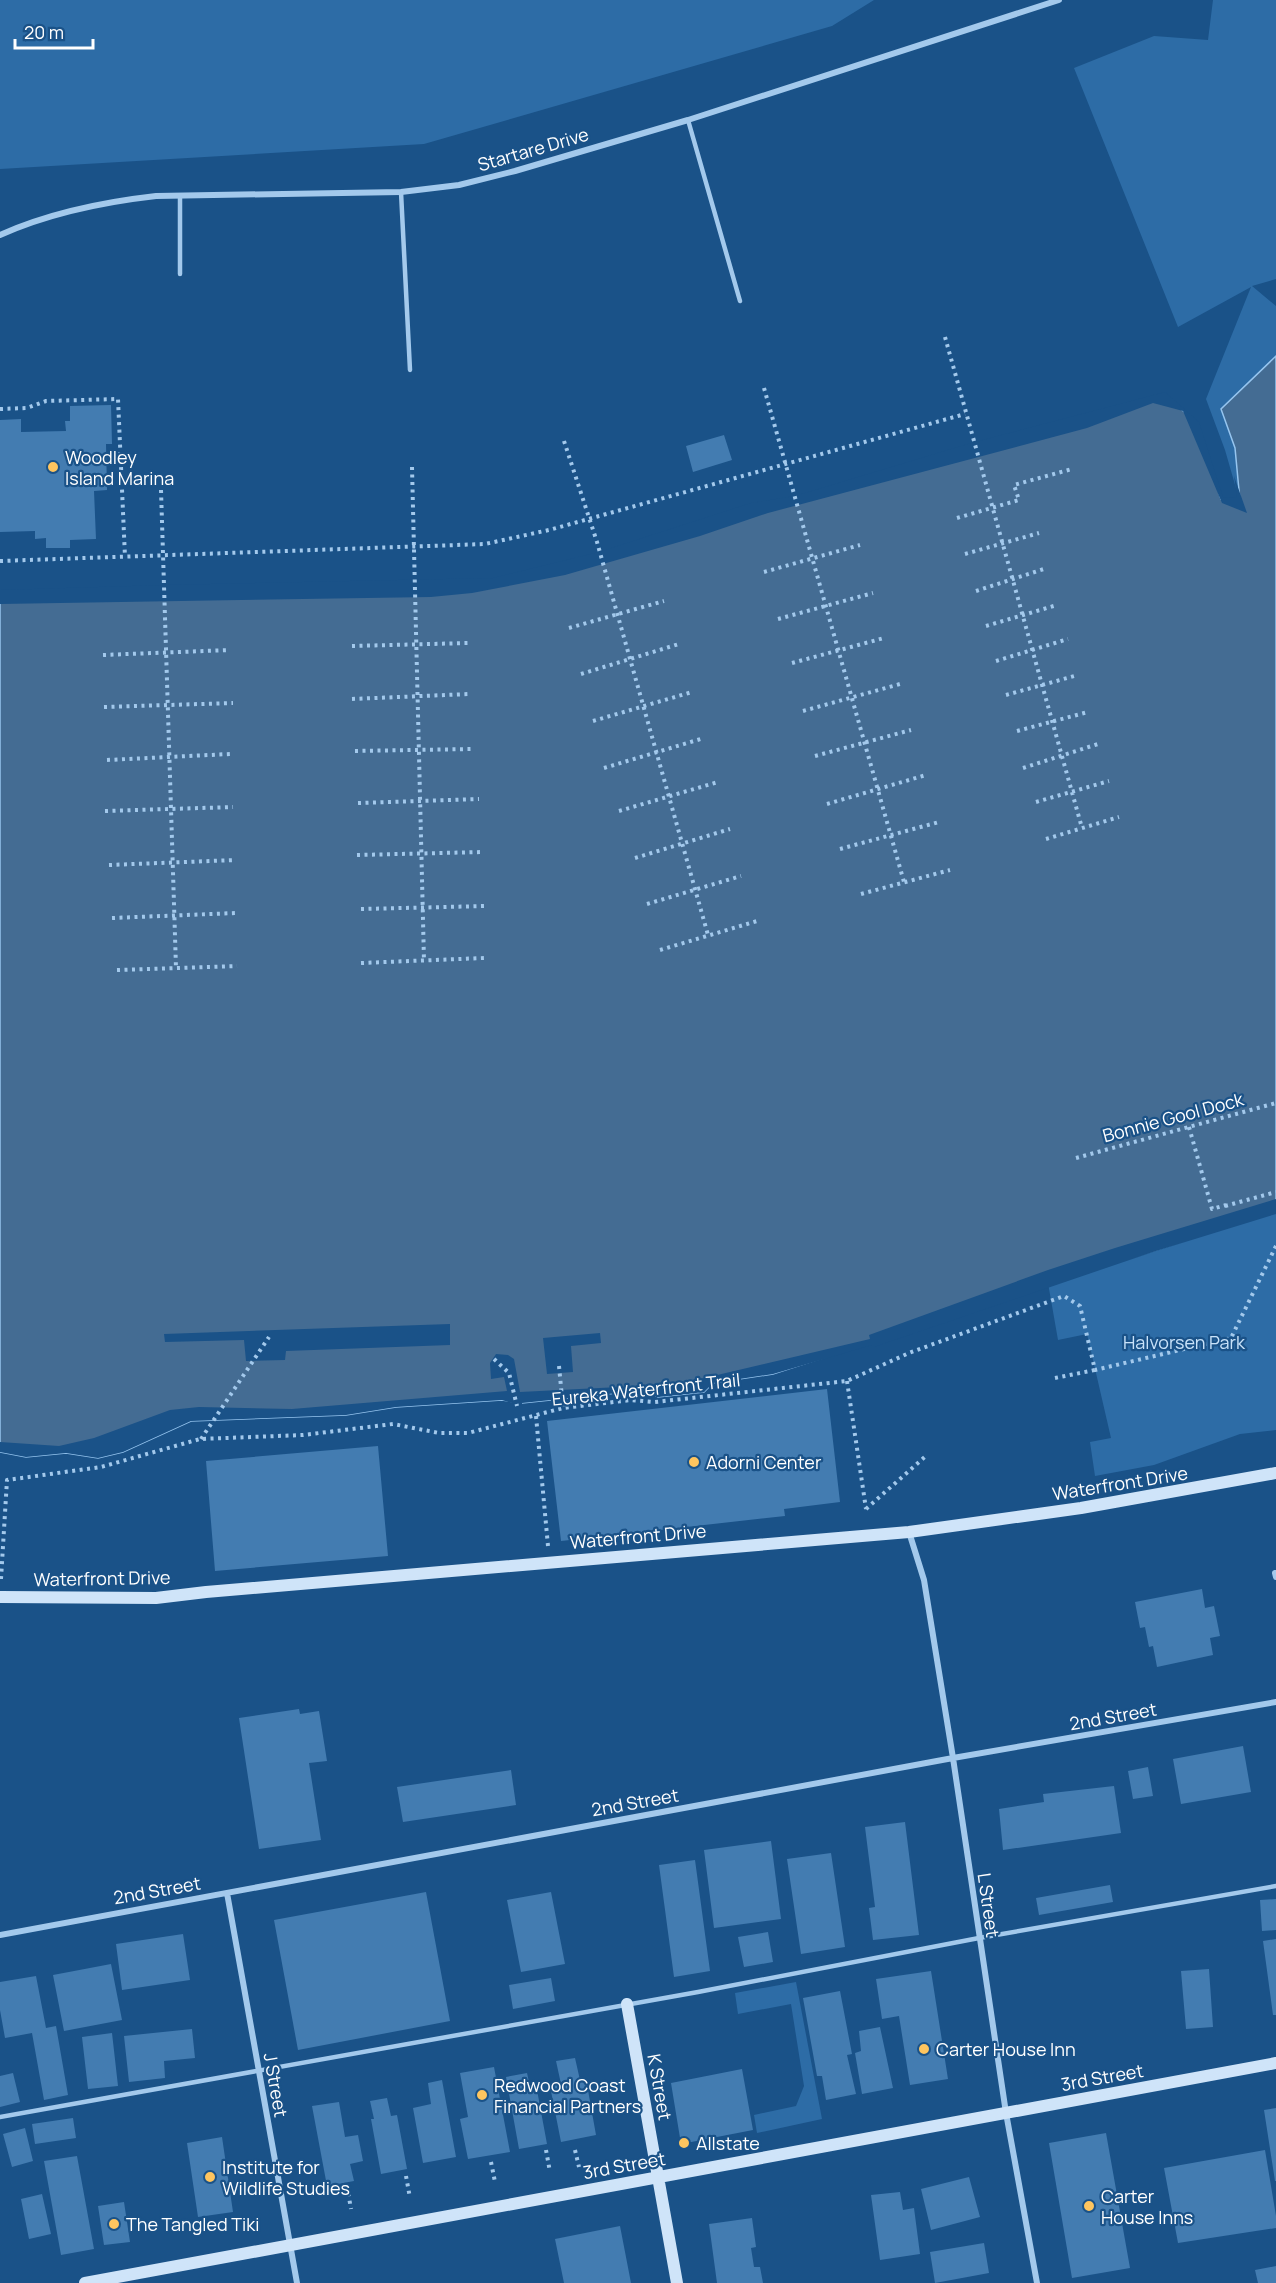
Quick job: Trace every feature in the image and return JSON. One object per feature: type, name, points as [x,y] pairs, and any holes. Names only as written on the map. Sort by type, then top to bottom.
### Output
[{"type":"street","name":"Startare Drive","points":[[0,235],[72,210],[127,199],[401,192],[482,180],[688,120],[1059,0]]},
{"type":"street","name":"Waterfront Drive","points":[[0,1597],[156,1598],[909,1532],[1081,1508],[1276,1473]]},
{"type":"street","name":"L Street","points":[[909,1532],[924,1580],[1006,2113],[1037,2283]]},
{"type":"street","name":"2nd Street","points":[[0,1935],[953,1758],[1276,1702]]},
{"type":"street","name":"J Street","points":[[226,1893],[297,2283]]},
{"type":"street","name":"K Street","points":[[627,2004],[677,2283]]},
{"type":"street","name":"3rd Street","points":[[85,2283],[1276,2064]]},
{"type":"lane","points":[[688,120],[740,301]]},
{"type":"lane","points":[[401,192],[410,370]]},
{"type":"lane","points":[[180,196],[180,274]]},
{"type":"lane","points":[[0,2117],[1276,1886]]},
{"type":"path","points":[[945,337],[1082,828]]},
{"type":"path","points":[[764,388],[904,882]]},
{"type":"path","points":[[0,409],[27,408],[46,401],[118,399],[125,556]]},
{"type":"path","points":[[0,561],[485,544],[590,518],[965,414]]},
{"type":"path","points":[[564,441],[590,518],[708,936]]},
{"type":"path","points":[[412,467],[424,961]]},
{"type":"path","points":[[957,518],[1019,500],[1014,485],[1072,469]]},
{"type":"path","points":[[161,490],[176,968]]},
{"type":"path","points":[[965,554],[1039,533]]},
{"type":"path","points":[[764,572],[860,545]]},
{"type":"path","points":[[976,591],[1047,568]]},
{"type":"path","points":[[778,619],[873,593]]},
{"type":"path","points":[[569,628],[664,601]]},
{"type":"path","points":[[986,626],[1057,604]]},
{"type":"path","points":[[792,663],[884,638]]},
{"type":"path","points":[[996,661],[1068,639]]},
{"type":"path","points":[[352,646],[469,643]]},
{"type":"path","points":[[581,674],[679,644]]},
{"type":"path","points":[[103,655],[230,650]]},
{"type":"path","points":[[1006,695],[1078,675]]},
{"type":"path","points":[[803,711],[900,684]]},
{"type":"path","points":[[593,721],[692,692]]},
{"type":"path","points":[[352,699],[469,694]]},
{"type":"path","points":[[104,707],[233,703]]},
{"type":"path","points":[[1017,731],[1088,711]]},
{"type":"path","points":[[815,756],[911,730]]},
{"type":"path","points":[[604,768],[704,738]]},
{"type":"path","points":[[1023,768],[1098,744]]},
{"type":"path","points":[[355,751],[471,749]]},
{"type":"path","points":[[107,760],[230,754]]},
{"type":"path","points":[[827,804],[926,775]]},
{"type":"path","points":[[1036,802],[1109,781]]},
{"type":"path","points":[[619,812],[718,782]]},
{"type":"path","points":[[358,803],[479,799]]},
{"type":"path","points":[[105,811],[233,807]]},
{"type":"path","points":[[1046,839],[1119,817]]},
{"type":"path","points":[[840,849],[939,822]]},
{"type":"path","points":[[635,858],[730,829]]},
{"type":"path","points":[[357,855],[483,852]]},
{"type":"path","points":[[110,865],[236,860]]},
{"type":"path","points":[[861,894],[950,870]]},
{"type":"path","points":[[647,904],[741,876]]},
{"type":"path","points":[[361,909],[486,906]]},
{"type":"path","points":[[112,918],[236,913]]},
{"type":"path","points":[[660,950],[757,921]]},
{"type":"path","points":[[361,963],[484,958]]},
{"type":"path","points":[[117,970],[237,966]]},
{"type":"path","name":"Bonnie Gool Dock","points":[[1076,1158],[1276,1103]]},
{"type":"path","points":[[1189,1127],[1212,1209]]},
{"type":"path","points":[[1212,1209],[1276,1192]]},
{"type":"path","points":[[1212,1209],[1226,1205]]},
{"type":"path","points":[[1054,1378],[1231,1338],[1276,1246]]},
{"type":"path","name":"Eureka Waterfront Trail","points":[[1,1580],[7,1480],[101,1467],[200,1439],[303,1435],[393,1424],[439,1433],[468,1433],[563,1408],[631,1400],[655,1402],[847,1381],[909,1353],[1064,1296],[1080,1306],[1095,1370]]},
{"type":"path","points":[[200,1439],[269,1337]]},
{"type":"path","points":[[494,1359],[509,1373],[517,1406]]},
{"type":"path","points":[[559,1366],[563,1408]]},
{"type":"path","points":[[847,1381],[866,1509],[927,1455]]},
{"type":"path","points":[[536,1415],[548,1546]]},
{"type":"path","points":[[546,2150],[550,2172]]},
{"type":"path","points":[[575,2150],[579,2167]]},
{"type":"path","points":[[491,2162],[495,2182]]},
{"type":"path","points":[[406,2176],[410,2198]]},
{"type":"path","points":[[347,2186],[351,2209]]},
{"type":"green space","points":[[0,0],[874,0],[832,26],[424,144],[0,169]]},
{"type":"green space","points":[[1213,0],[1276,0],[1276,279],[1252,286],[1276,306],[1276,527],[1240,502],[1225,450],[1206,399],[1251,287],[1178,327],[1074,68],[1154,36],[1208,40]]},
{"type":"green space","name":"Halvorsen Park","points":[[1276,1211],[1276,1430],[1240,1434],[1154,1465],[1095,1476],[1090,1442],[1111,1438],[1087,1334],[1058,1340],[1048,1283]]},
{"type":"green space","points":[[796,1982],[822,2119],[757,2133],[754,2115],[796,2106],[804,2086],[791,2004],[738,2014],[735,1993]]},
{"type":"shaded area","points":[[1276,356],[1276,1211],[773,1374],[713,1383],[704,1392],[658,1397],[646,1390],[522,1403],[502,1400],[396,1407],[346,1415],[191,1421],[123,1452],[98,1458],[66,1453],[26,1457],[0,1452],[0,593],[493,581],[541,571],[1165,395],[1197,423],[1221,499],[1240,501],[1235,448],[1221,409]]},
{"type":"pier","points":[[1165,392],[1199,422],[1223,497],[1237,498],[1234,476],[1247,513],[1222,503],[1183,411],[1153,403],[1087,428],[768,513],[700,536],[565,575],[472,593],[431,597],[0,604],[0,590],[493,578],[599,552],[751,503],[795,496],[971,443]]},
{"type":"pier","points":[[1276,1199],[1276,1214],[1156,1251],[874,1347],[872,1345],[773,1374],[713,1383],[704,1392],[658,1397],[646,1390],[522,1403],[522,1406],[502,1400],[396,1407],[346,1415],[191,1421],[123,1452],[98,1458],[66,1453],[26,1457],[0,1452],[0,1442],[59,1446],[94,1438],[170,1410],[199,1407],[292,1409],[507,1391],[504,1377],[491,1379],[490,1363],[496,1354],[508,1355],[514,1359],[520,1392],[679,1384],[870,1339],[869,1335],[1048,1270]]},
{"type":"pier","points":[[450,1324],[450,1345],[286,1351],[285,1360],[246,1361],[244,1340],[165,1342],[164,1334]]},
{"type":"pier","points":[[600,1333],[601,1343],[571,1346],[573,1372],[547,1374],[543,1338]]},
{"type":"building","name":"Woodley Island Marina","points":[[111,405],[112,444],[106,444],[107,490],[94,491],[96,539],[70,540],[70,548],[46,548],[46,538],[35,539],[35,531],[0,532],[0,420],[21,419],[21,432],[66,431],[65,421],[70,421],[70,406]]},
{"type":"building","points":[[724,435],[732,460],[693,472],[686,446]]},
{"type":"building","name":"Adorni Center","points":[[827,1389],[840,1502],[784,1509],[785,1516],[561,1541],[547,1421]]},
{"type":"building","points":[[378,1446],[388,1556],[215,1571],[206,1461]]},
{"type":"building","points":[[1202,1589],[1205,1608],[1214,1606],[1220,1636],[1210,1638],[1213,1655],[1157,1667],[1153,1646],[1149,1647],[1145,1627],[1140,1628],[1135,1602]]},
{"type":"building","points":[[299,1709],[300,1714],[319,1711],[327,1761],[309,1763],[321,1840],[259,1849],[239,1718]]},
{"type":"building","points":[[1243,1746],[1251,1792],[1181,1804],[1173,1759]]},
{"type":"building","points":[[1148,1767],[1153,1796],[1133,1799],[1128,1771]]},
{"type":"building","points":[[511,1770],[516,1805],[403,1822],[397,1787]]},
{"type":"building","points":[[1114,1786],[1121,1833],[1003,1850],[999,1809],[1044,1802],[1043,1794]]},
{"type":"building","points":[[905,1822],[919,1935],[873,1940],[869,1908],[875,1907],[865,1827]]},
{"type":"building","points":[[771,1841],[781,1919],[714,1928],[704,1850]]},
{"type":"building","points":[[831,1853],[845,1947],[801,1954],[787,1859]]},
{"type":"building","points":[[695,1860],[710,1971],[674,1977],[659,1865]]},
{"type":"building","points":[[1110,1885],[1113,1902],[1039,1915],[1036,1898]]},
{"type":"building","points":[[426,1892],[450,2021],[298,2050],[274,1920]]},
{"type":"building","points":[[551,1892],[565,1964],[521,1972],[507,1900]]},
{"type":"building","points":[[1276,1899],[1276,1930],[1262,1931],[1260,1900]]},
{"type":"building","points":[[768,1932],[773,1962],[744,1967],[738,1937]]},
{"type":"building","points":[[183,1934],[190,1980],[122,1990],[116,1944]]},
{"type":"building","points":[[1276,1939],[1276,2015],[1273,2015],[1263,1941]]},
{"type":"building","points":[[111,1964],[122,2020],[64,2031],[53,1975]]},
{"type":"building","points":[[1209,1969],[1213,2027],[1186,2029],[1181,1971]]},
{"type":"building","name":"Carter House Inn","points":[[931,1971],[948,2079],[910,2085],[899,2016],[882,2019],[876,1979]]},
{"type":"building","points":[[36,1976],[46,2028],[56,2026],[68,2095],[44,2100],[32,2033],[5,2038],[0,2010],[0,1982]]},
{"type":"building","points":[[551,1978],[555,2001],[513,2009],[509,1985]]},
{"type":"building","points":[[840,1991],[852,2054],[847,2055],[856,2094],[826,2100],[822,2076],[817,2076],[803,1998]]},
{"type":"building","points":[[880,2027],[893,2088],[862,2094],[855,2053],[861,2051],[859,2031]]},
{"type":"building","points":[[192,2029],[195,2058],[164,2061],[165,2078],[129,2082],[124,2036]]},
{"type":"building","points":[[112,2033],[118,2086],[88,2089],[82,2037]]},
{"type":"building","points":[[575,2058],[580,2080],[586,2079],[596,2135],[561,2142],[550,2086],[561,2084],[556,2061]]},
{"type":"building","name":"Redwood Coast Financial Partners","points":[[494,2067],[510,2152],[468,2159],[460,2119],[468,2117],[460,2073]]},
{"type":"building","points":[[742,2069],[753,2130],[681,2144],[671,2083]]},
{"type":"building","points":[[13,2073],[20,2102],[0,2107],[0,2076]]},
{"type":"building","points":[[527,2073],[531,2091],[537,2090],[547,2144],[519,2149],[506,2077]]},
{"type":"building","points":[[442,2080],[456,2157],[423,2163],[413,2108],[431,2104],[428,2083]]},
{"type":"building","points":[[387,2098],[391,2116],[397,2115],[407,2169],[381,2174],[370,2101]]},
{"type":"building","points":[[339,2102],[345,2137],[358,2135],[363,2161],[350,2164],[354,2181],[327,2186],[312,2106]]},
{"type":"building","points":[[1276,2108],[1276,2181],[1275,2181],[1264,2110]]},
{"type":"building","points":[[73,2118],[76,2138],[35,2144],[32,2124]]},
{"type":"building","points":[[25,2128],[33,2161],[12,2167],[3,2134]]},
{"type":"building","name":"Carter House Inns","points":[[1106,2133],[1130,2268],[1072,2278],[1049,2143]]},
{"type":"building","name":"Institute for Wildlife Studies","points":[[222,2137],[233,2212],[198,2217],[187,2143]]},
{"type":"building","points":[[1265,2150],[1276,2228],[1178,2243],[1164,2168]]},
{"type":"building","points":[[77,2156],[94,2249],[61,2255],[44,2161]]},
{"type":"building","points":[[969,2177],[980,2217],[931,2230],[921,2189]]},
{"type":"building","points":[[900,2192],[903,2210],[914,2208],[920,2254],[880,2260],[871,2195]]},
{"type":"building","points":[[42,2194],[51,2234],[29,2239],[21,2199]]},
{"type":"building","name":"The Tangled Tiki","points":[[124,2202],[130,2242],[104,2245],[98,2206]]},
{"type":"building","points":[[752,2218],[756,2247],[751,2248],[754,2267],[760,2267],[763,2283],[717,2283],[709,2224]]},
{"type":"building","points":[[620,2226],[631,2283],[564,2283],[555,2239]]},
{"type":"building","points":[[984,2243],[989,2273],[935,2283],[930,2252]]},
{"type":"building","points":[[1276,2266],[1276,2283],[1258,2283],[1255,2270]]},
{"type":"place","name":"Woodley Island Marina","points":[[53,467]]},
{"type":"place","name":"Adorni Center","points":[[694,1462]]},
{"type":"place","name":"Carter House Inn","points":[[924,2049]]},
{"type":"place","name":"Redwood Coast Financial Partners","points":[[482,2095]]},
{"type":"place","name":"Allstate","points":[[684,2143]]},
{"type":"place","name":"Institute for Wildlife Studies","points":[[210,2177]]},
{"type":"place","name":"Carter House Inns","points":[[1089,2206]]},
{"type":"place","name":"The Tangled Tiki","points":[[114,2224]]}]
